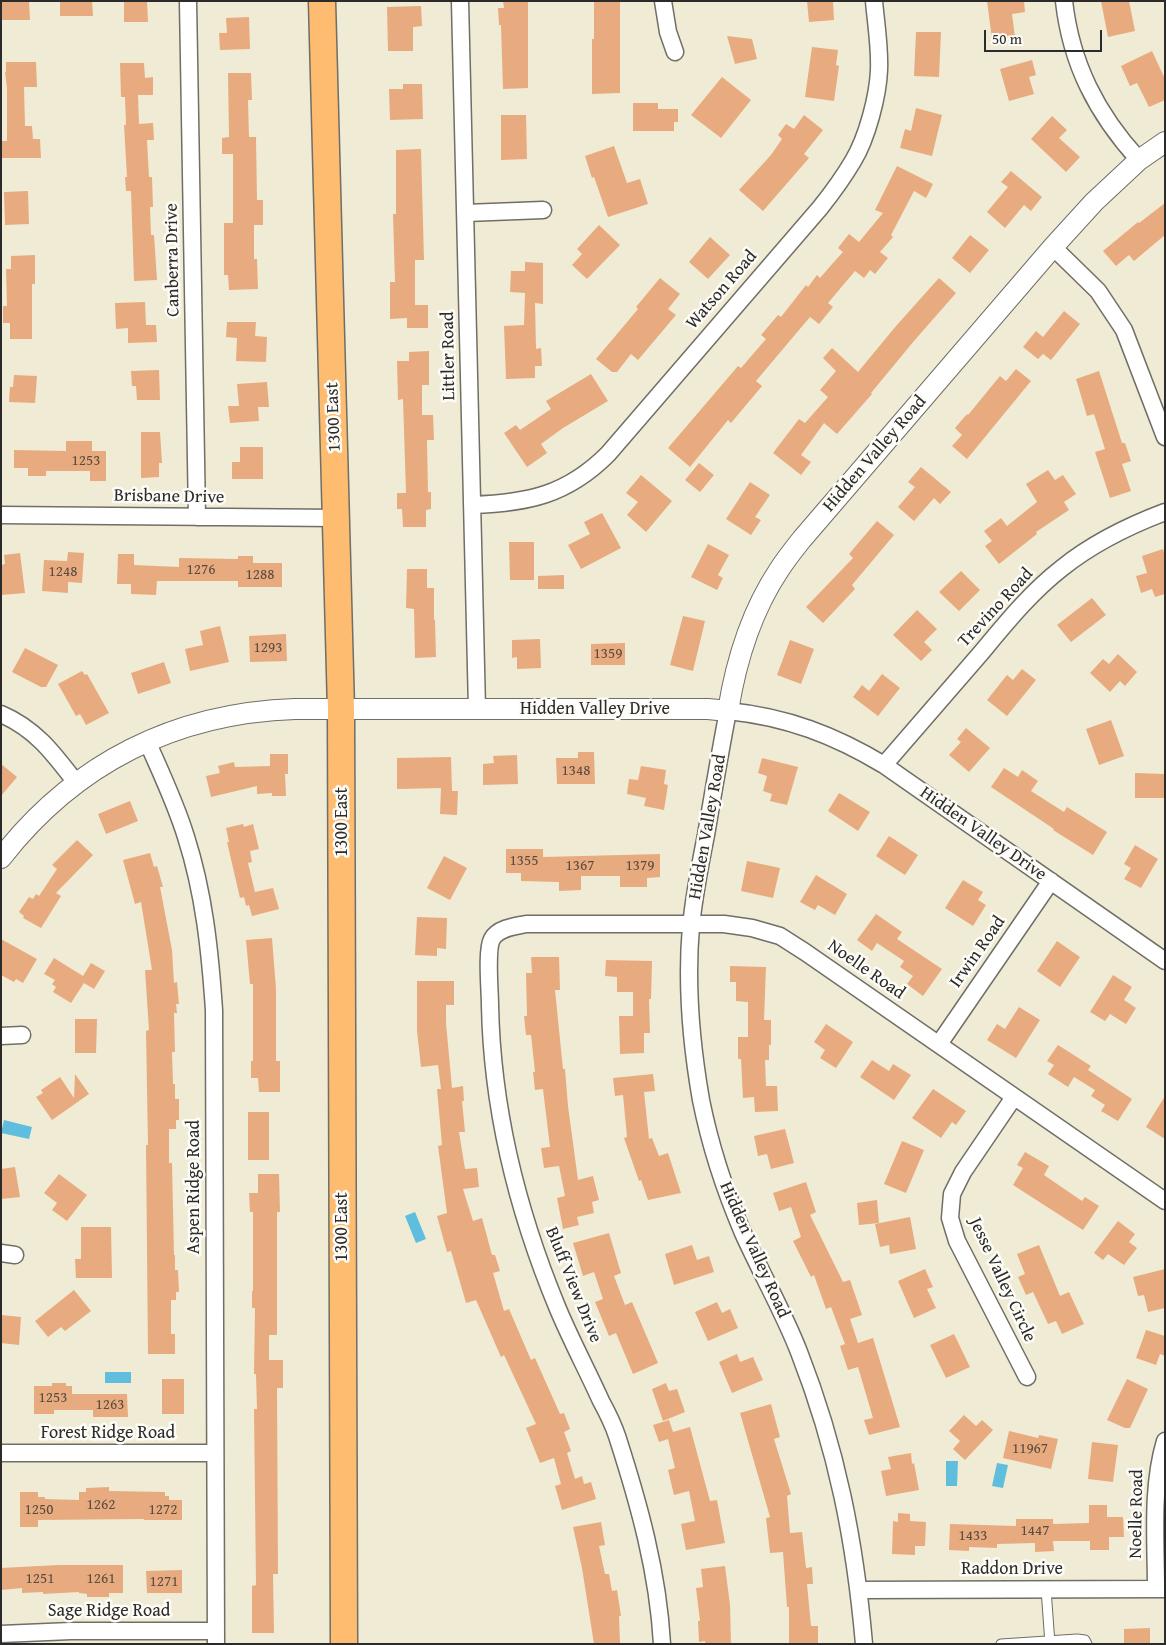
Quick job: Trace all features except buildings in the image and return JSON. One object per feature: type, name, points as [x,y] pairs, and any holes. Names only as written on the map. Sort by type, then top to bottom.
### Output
[{"type":"main road","name":"1300 East","points":[[322,1],[341,710],[344,1644]]},
{"type":"street","name":"Canberra Drive","points":[[188,1],[197,518]]},
{"type":"street","name":"Littler Road","points":[[460,1],[477,710]]},
{"type":"street","points":[[663,1],[668,32],[675,52]]},
{"type":"street","name":"Watson Road","points":[[472,505],[526,500],[575,482],[592,470],[608,454],[826,200],[854,159],[875,101],[879,70],[874,1]]},
{"type":"street","points":[[1064,1],[1066,24],[1079,66],[1096,104],[1119,138],[1139,160]]},
{"type":"street","name":"Hidden Valley Road","points":[[864,1644],[859,1590],[850,1529],[837,1468],[820,1409],[798,1350],[743,1233],[719,1170],[701,1100],[691,1028],[690,956],[692,924],[733,681],[744,640],[760,603],[779,569],[802,539],[1053,247],[1094,202],[1139,160],[1165,142]]},
{"type":"street","points":[[466,213],[543,210]]},
{"type":"street","points":[[1053,247],[1098,291],[1116,316],[1133,352],[1165,437]]},
{"type":"street","name":"Trevino Road","points":[[884,765],[1006,623],[1061,568],[1093,546],[1128,526],[1165,512]]},
{"type":"street","name":"Brisbane Drive","points":[[1,516],[337,518]]},
{"type":"street","name":"Hidden Valley Drive","points":[[1,858],[37,816],[108,762],[173,731],[221,717],[270,710],[728,711],[768,716],[808,727],[848,744],[884,765],[1165,961]]},
{"type":"street","points":[[1,714],[15,720],[36,735],[55,754],[77,784]]},
{"type":"street","name":"Aspen Ridge Road","points":[[147,742],[186,836],[202,896],[210,953],[214,1010],[216,1637]]},
{"type":"street","name":"Irwin Road","points":[[939,1044],[1051,882]]},
{"type":"street","name":"Noelle Road","points":[[497,934],[505,929],[526,924],[724,924],[752,928],[780,936],[1165,1201]]},
{"type":"street","name":"Bluff View Drive","points":[[497,934],[492,939],[489,954],[490,1018],[496,1081],[516,1188],[536,1254],[622,1450],[638,1500],[653,1566],[662,1644]]},
{"type":"street","points":[[1,1036],[22,1035]]},
{"type":"street","name":"Jesse Valley Circle","points":[[1014,1097],[963,1172],[952,1194],[950,1218],[957,1241],[1027,1377]]},
{"type":"street","name":"Noelle Road","points":[[1160,1589],[1156,1491],[1158,1462],[1165,1441]]},
{"type":"street","name":"Forest Ridge Road","points":[[1,1452],[215,1452]]},
{"type":"street","name":"Raddon Drive","points":[[859,1590],[1160,1589]]},
{"type":"street","name":"Sage Ridge Road","points":[[1,1634],[71,1630],[216,1637]]},
{"type":"lane","points":[[1046,1589],[1050,1642]]},
{"type":"lane","points":[[1001,1644],[1077,1639],[1085,1640],[1087,1644]]},
{"type":"water","points":[[4,1120],[32,1127],[29,1139],[1,1133]]},
{"type":"water","points":[[415,1212],[426,1239],[416,1243],[405,1216]]},
{"type":"water","points":[[105,1372],[131,1372],[131,1383],[105,1383]]},
{"type":"water","points":[[946,1461],[958,1461],[957,1486],[946,1486]]},
{"type":"water","points":[[997,1463],[1008,1465],[1003,1488],[992,1486]]}]
